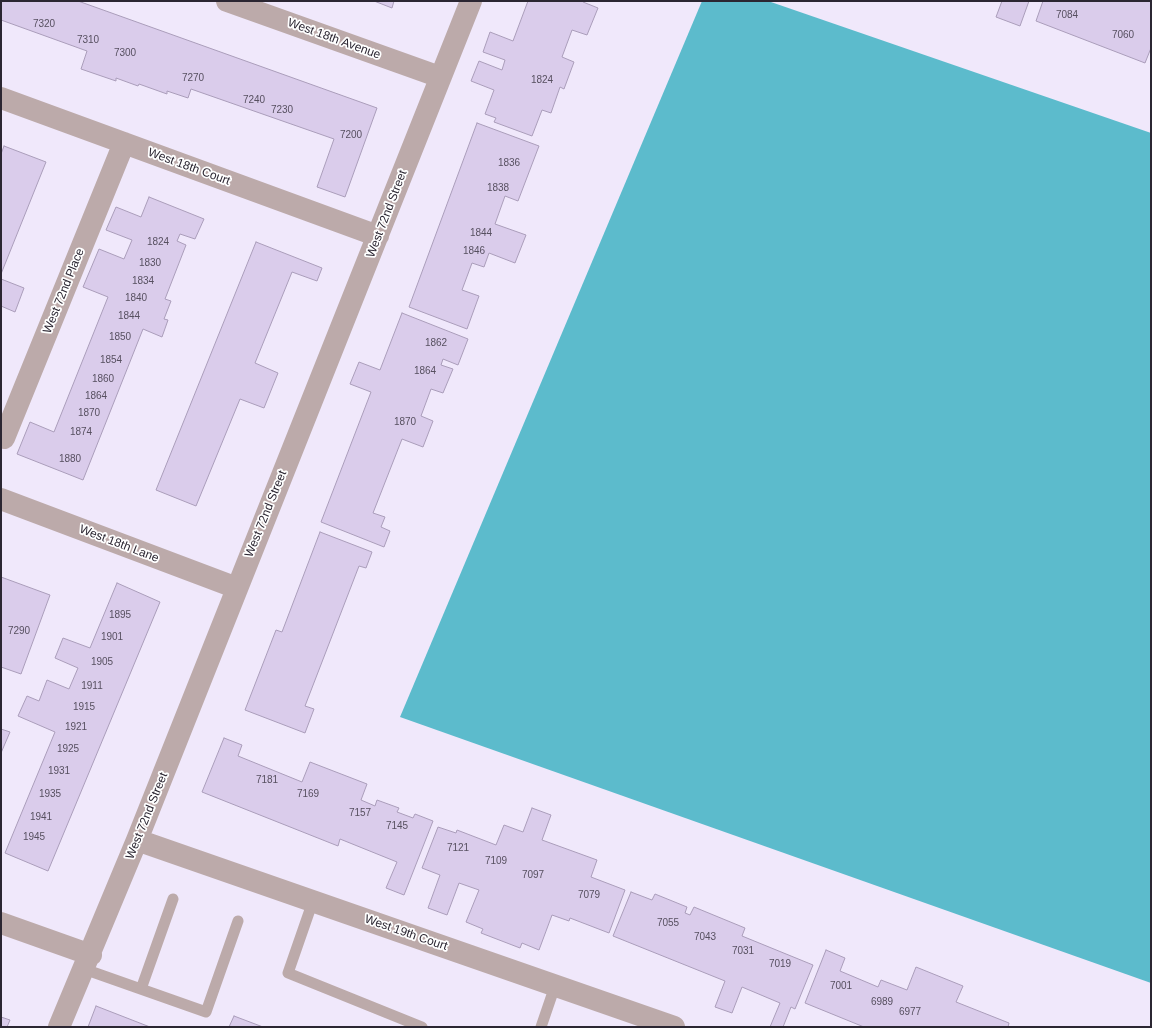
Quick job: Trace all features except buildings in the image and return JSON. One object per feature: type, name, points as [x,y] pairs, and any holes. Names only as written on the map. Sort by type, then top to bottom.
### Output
[{"type":"street","name":"West 18th Avenue","points":[[227,1],[440,77]]},
{"type":"street","name":"West 72nd Street","points":[[60,1027],[137,840],[236,588],[471,1]]},
{"type":"street","name":"West 18th Court","points":[[1,98],[378,236]]},
{"type":"street","name":"West 72nd Place","points":[[4,438],[124,143]]},
{"type":"street","name":"West 18th Lane","points":[[1,499],[236,588]]},
{"type":"street","name":"West 19th Court","points":[[137,840],[674,1027]]},
{"type":"street","points":[[1,923],[87,962]]},
{"type":"lane","points":[[141,989],[173,899]]},
{"type":"lane","points":[[313,901],[288,973],[422,1027]]},
{"type":"lane","points":[[87,962],[141,989],[206,1012],[238,921]]},
{"type":"lane","points":[[541,1027],[555,986]]},
{"type":"water","points":[[702,1],[768,1],[1151,133],[1151,983],[400,717]]}]
